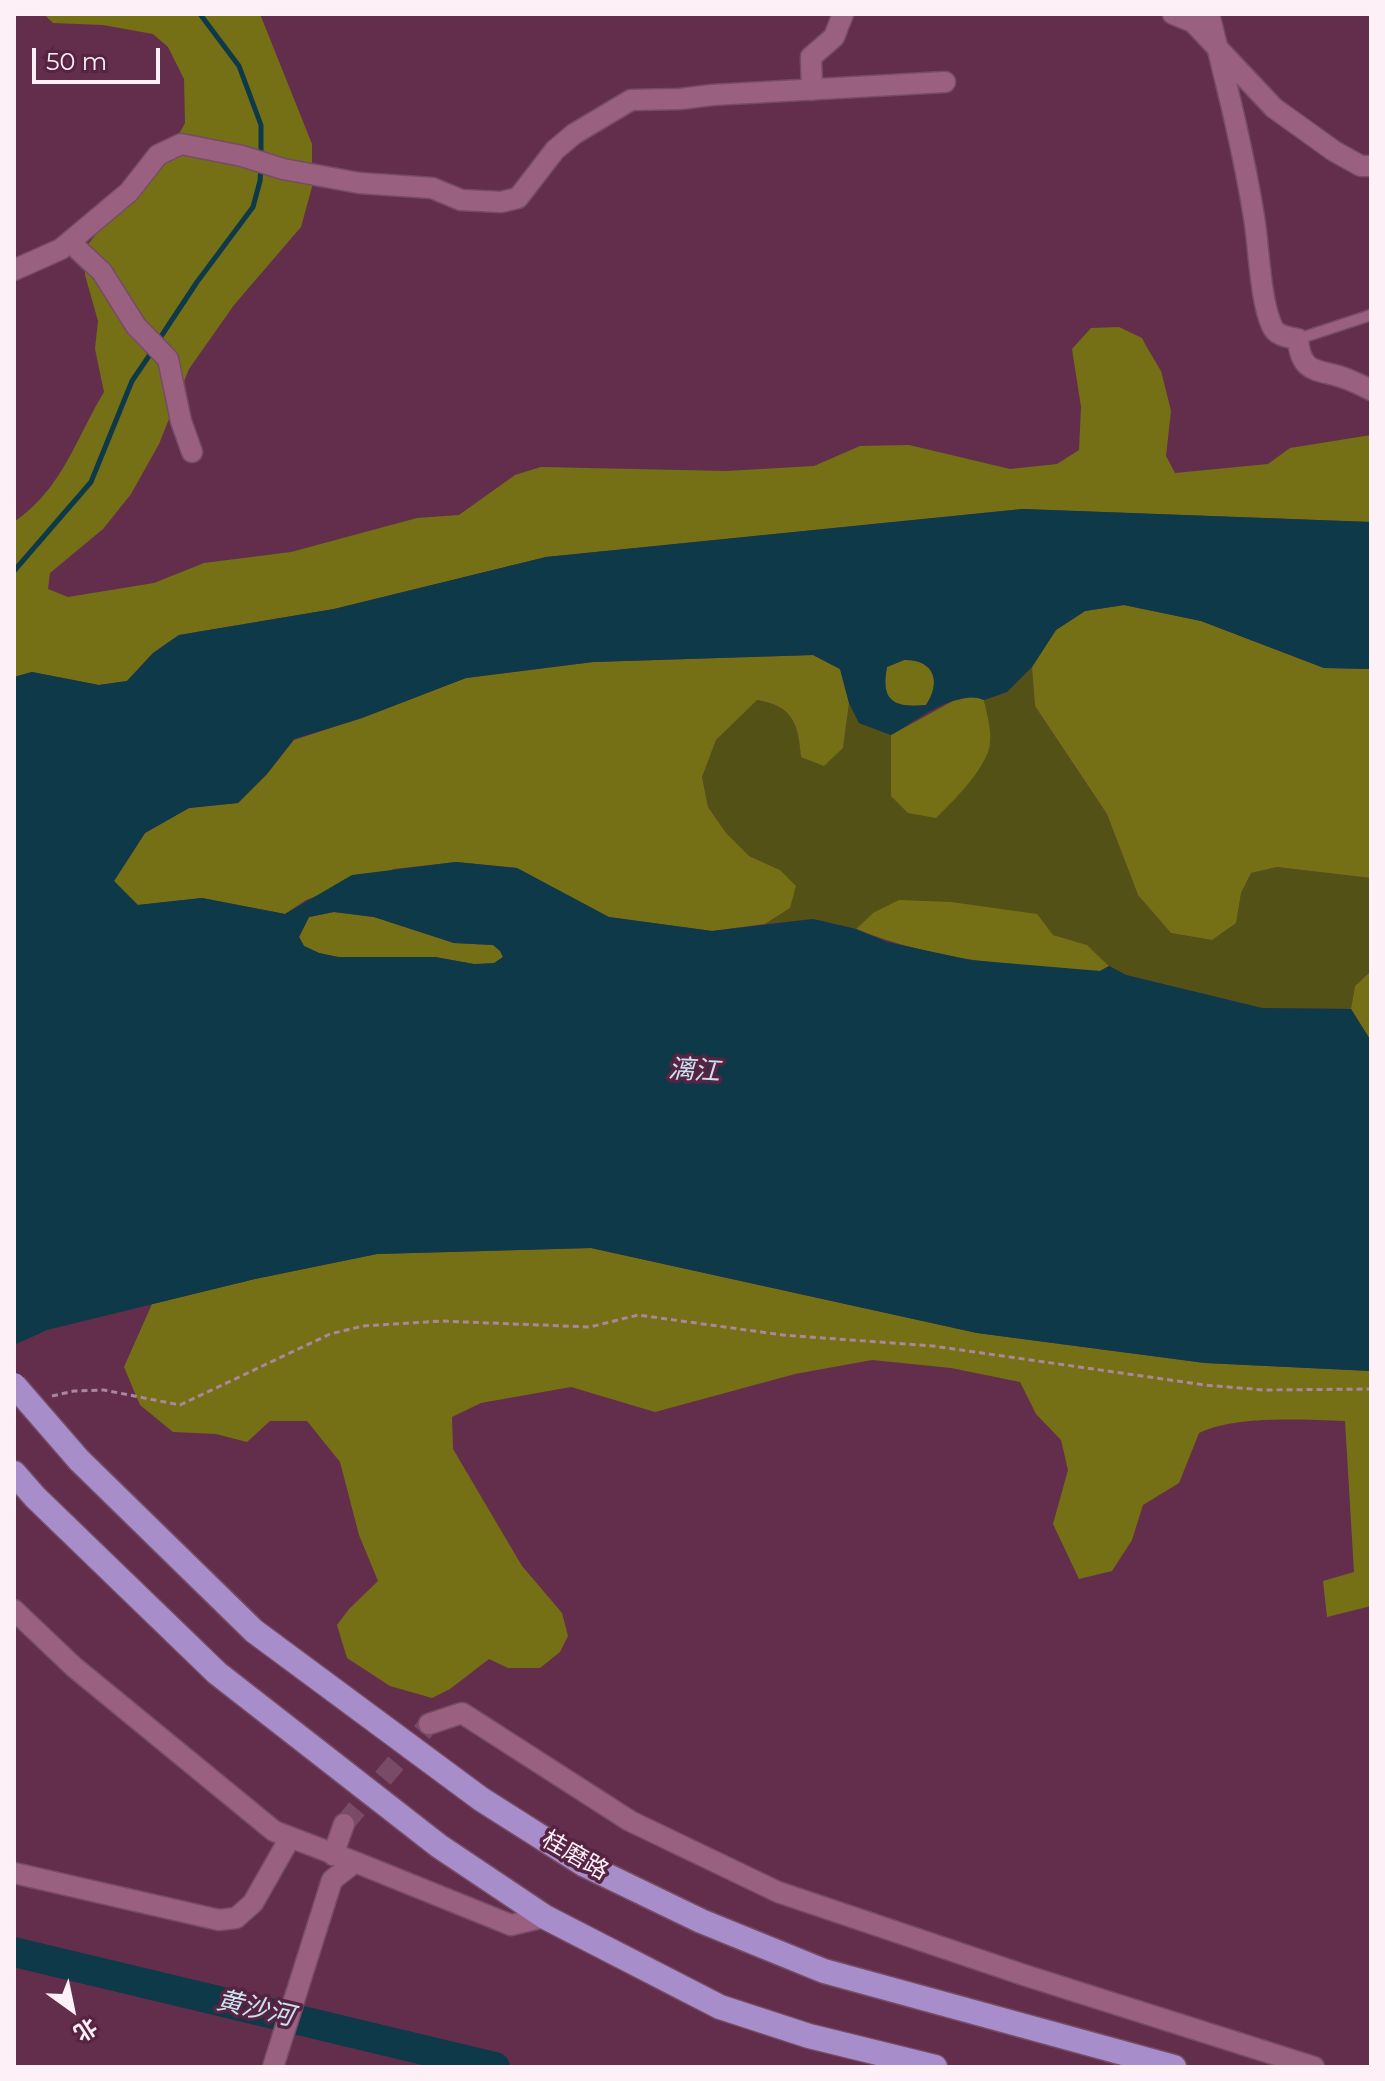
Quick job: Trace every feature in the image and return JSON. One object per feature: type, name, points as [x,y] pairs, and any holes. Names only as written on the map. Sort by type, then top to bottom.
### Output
[{"type":"main road","name":"桂磨路","points":[[14,1385],[79,1460],[254,1631],[481,1799],[585,1865],[701,1921],[824,1971],[1174,2067]]},
{"type":"main road","points":[[14,1473],[217,1673],[439,1846],[545,1917],[720,2007],[809,2036],[935,2067]]},
{"type":"street","points":[[812,90],[811,57],[834,37],[843,14]]},
{"type":"street","points":[[1173,14],[1193,22],[1274,108],[1334,151],[1361,166],[1371,166]]},
{"type":"street","points":[[1209,14],[1244,156],[1272,327],[1279,334],[1298,339],[1299,352],[1306,365],[1314,371],[1346,378],[1371,390]]},
{"type":"street","points":[[14,270],[61,249],[129,192],[158,155],[181,144],[242,156],[283,169],[359,183],[432,188],[461,200],[501,202],[518,198],[555,150],[574,134],[631,100],[945,82]]},
{"type":"street","points":[[70,242],[102,272],[136,326],[168,359],[181,421],[192,452]]},
{"type":"street","points":[[14,1610],[86,1676],[274,1831],[511,1925],[545,1917]]},
{"type":"street","points":[[429,1724],[462,1713],[630,1821],[778,1892],[1024,1975],[1314,2067]]},
{"type":"street","points":[[333,1855],[344,1824]]},
{"type":"street","points":[[14,1873],[219,1920],[236,1918],[253,1903],[290,1838]]},
{"type":"street","points":[[273,2067],[332,1880],[355,1862]]},
{"type":"lane","points":[[1298,339],[1371,315]]},
{"type":"path","points":[[43,1403],[52,1396],[74,1391],[104,1390],[180,1405],[330,1334],[363,1326],[441,1321],[590,1327],[638,1315],[783,1335],[933,1346],[1205,1385],[1263,1390],[1371,1389]]},
{"type":"shaded area","points":[[44,14],[260,14],[312,144],[312,187],[301,227],[234,305],[189,369],[159,444],[131,494],[103,529],[50,573],[48,589],[68,597],[154,583],[204,563],[291,552],[417,518],[459,515],[515,475],[541,467],[726,471],[814,466],[860,446],[909,445],[1010,469],[1057,464],[1079,450],[1081,407],[1072,349],[1091,328],[1119,327],[1142,338],[1161,371],[1171,411],[1166,456],[1175,473],[1268,464],[1290,448],[1371,435],[1371,522],[1022,509],[546,557],[334,609],[179,635],[153,653],[127,681],[99,685],[32,672],[14,677],[14,522],[31,509],[56,479],[104,392],[95,349],[98,321],[85,275],[85,248],[105,223],[159,170],[185,123],[184,79],[168,47],[153,34],[103,25],[53,23]]},
{"type":"shaded area","points":[[1124,605],[1201,621],[1324,668],[1371,669],[1371,878],[1277,867],[1251,873],[1241,893],[1236,923],[1212,940],[1171,933],[1138,895],[1107,814],[1035,706],[1032,667],[1056,630],[1085,611]]},
{"type":"shaded area","points":[[813,655],[840,669],[849,703],[843,748],[824,766],[801,757],[798,735],[791,718],[779,707],[757,700],[716,740],[702,777],[708,807],[726,833],[749,856],[780,870],[796,886],[790,908],[765,924],[712,931],[608,917],[517,868],[456,862],[394,869],[306,900],[285,914],[202,898],[137,905],[114,881],[145,833],[189,808],[238,803],[267,774],[294,740],[466,678],[593,662]]},
{"type":"shaded area","points":[[904,660],[922,663],[932,674],[934,688],[926,705],[898,704],[888,695],[885,679],[887,667]]},
{"type":"shaded area","points":[[1032,667],[1035,706],[1107,814],[1138,895],[1171,933],[1212,940],[1236,923],[1241,893],[1251,873],[1277,867],[1371,878],[1371,973],[1355,986],[1351,1009],[1262,1008],[1126,975],[1109,966],[1087,945],[1053,935],[873,913],[856,929],[813,919],[765,924],[790,908],[780,870],[749,856],[726,833],[708,807],[702,777],[716,740],[756,700],[778,707],[791,718],[798,735],[801,757],[843,748],[849,703],[859,723],[891,735],[891,796],[989,724],[984,700],[1007,692]]},
{"type":"shaded area","points":[[975,696],[984,700],[989,726],[990,746],[984,761],[936,818],[908,813],[891,796],[891,735],[953,701]]},
{"type":"shaded area","points":[[899,900],[951,902],[1037,914],[1053,935],[1087,945],[1109,966],[1100,971],[976,960],[915,948],[856,929],[873,913]]},
{"type":"shaded area","points":[[334,912],[374,917],[454,943],[493,945],[503,957],[494,964],[474,964],[435,957],[338,957],[304,946],[299,937],[309,917]]},
{"type":"shaded area","points":[[1369,973],[1371,1041],[1351,1009],[1355,986]]},
{"type":"shaded area","points":[[591,1248],[977,1333],[1205,1363],[1371,1371],[1371,1606],[1327,1617],[1323,1581],[1354,1572],[1345,1421],[1251,1421],[1214,1427],[1199,1433],[1179,1483],[1143,1505],[1132,1540],[1112,1571],[1079,1579],[1053,1524],[1068,1470],[1061,1440],[1036,1414],[1020,1382],[951,1368],[872,1360],[795,1374],[655,1412],[571,1387],[481,1403],[452,1417],[453,1449],[522,1566],[562,1613],[568,1636],[560,1652],[540,1668],[508,1668],[489,1659],[450,1689],[432,1698],[390,1686],[347,1658],[337,1625],[378,1581],[359,1535],[340,1462],[307,1421],[270,1421],[247,1442],[216,1434],[173,1432],[140,1405],[124,1367],[152,1304],[377,1254]]},
{"type":"water","name":"漓江","points":[[1023,509],[1371,522],[1371,669],[1324,668],[1201,621],[1124,605],[1085,611],[1056,630],[1032,667],[1007,692],[984,700],[973,697],[949,702],[891,735],[859,723],[849,703],[840,669],[813,655],[593,662],[466,678],[362,718],[294,739],[267,774],[238,803],[189,808],[145,833],[114,881],[138,905],[202,898],[285,914],[352,875],[456,862],[517,868],[609,917],[712,931],[813,919],[856,929],[887,942],[970,960],[1100,971],[1109,966],[1126,975],[1262,1008],[1351,1009],[1371,1041],[1371,1371],[1205,1363],[977,1333],[591,1248],[377,1254],[255,1279],[47,1330],[14,1345],[14,677],[32,672],[99,685],[127,681],[153,653],[179,635],[334,609],[546,557]],"holes":[[[904,660],[922,663],[932,674],[934,688],[926,705],[898,704],[888,695],[885,679],[887,667]],[[334,912],[374,917],[454,943],[493,945],[503,957],[494,963],[474,964],[435,957],[338,957],[304,946],[299,937],[309,917]]]},
{"type":"waterway","points":[[200,14],[239,66],[261,125],[261,156]]},
{"type":"waterway","points":[[158,341],[253,207],[261,166]]},
{"type":"waterway","points":[[14,571],[91,482],[132,381],[153,350]]},
{"type":"waterway","name":"黄沙河","points":[[14,1952],[495,2067]]},
{"type":"tunnel","points":[[344,1824],[429,1724]]}]
